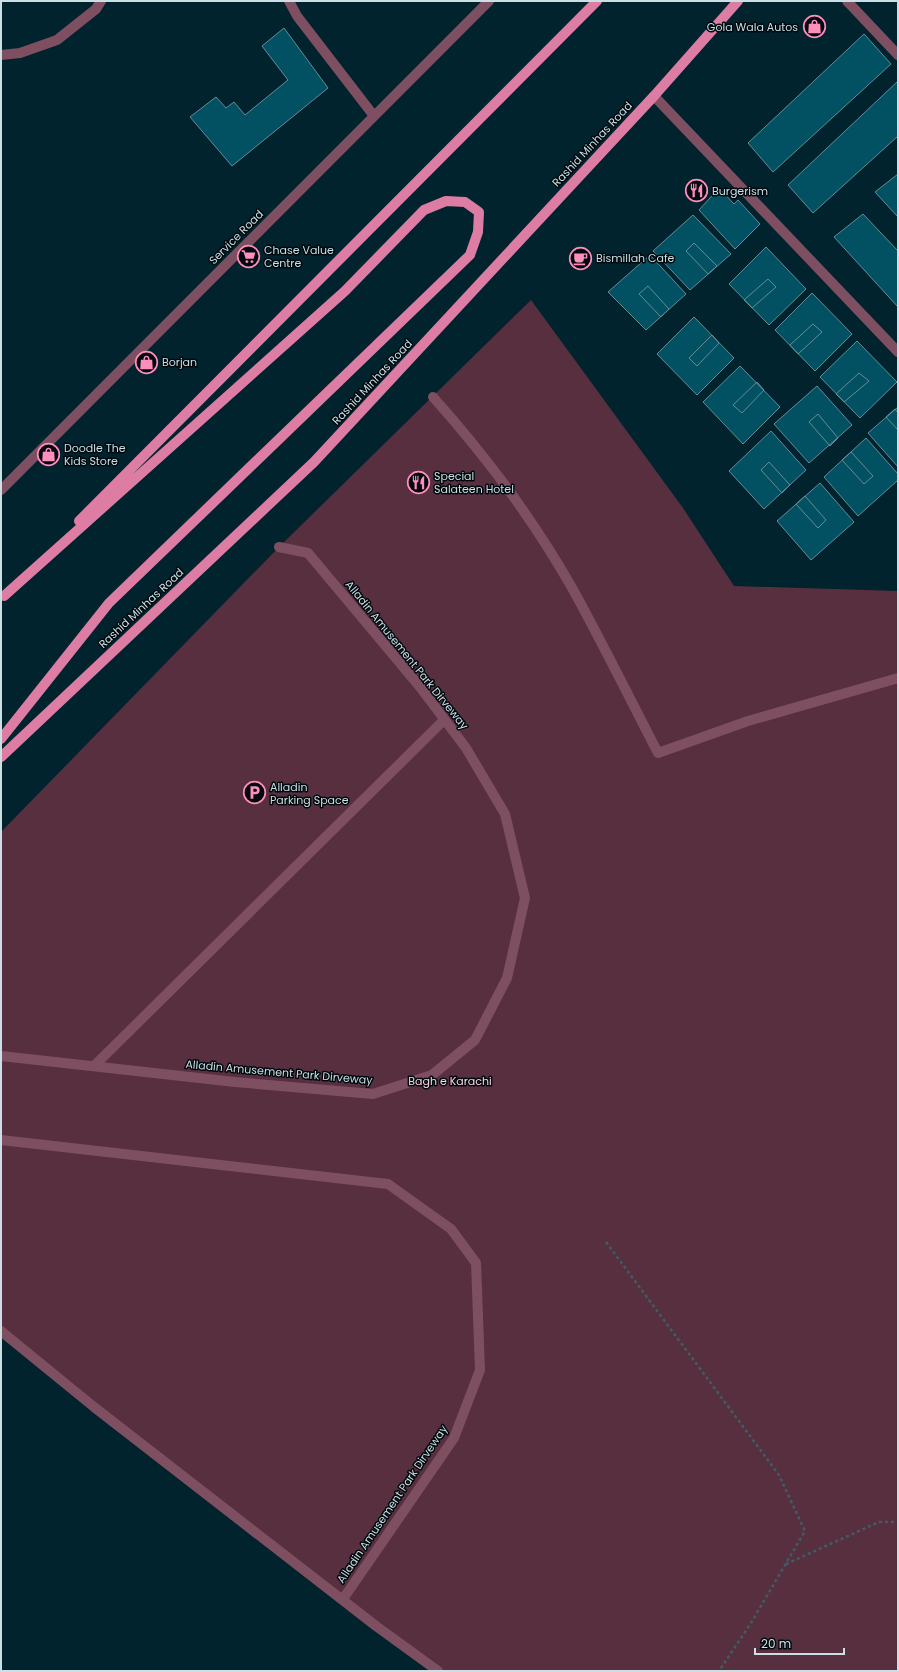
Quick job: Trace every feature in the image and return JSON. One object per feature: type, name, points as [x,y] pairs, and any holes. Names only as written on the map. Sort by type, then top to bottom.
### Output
[{"type":"main road","points":[[2,597],[597,1]]},
{"type":"main road","name":"Rashid Minhas Road","points":[[1,756],[314,462],[654,96],[738,1]]},
{"type":"main road","points":[[1,739],[109,603],[470,255],[478,232],[479,212],[465,202],[446,201],[424,210],[345,291],[2,597]]},
{"type":"street","points":[[1,55],[20,53],[57,40],[96,9],[101,1]]},
{"type":"street","points":[[289,1],[297,16],[374,116]]},
{"type":"street","name":"Service Road","points":[[1,490],[489,1]]},
{"type":"street","points":[[847,1],[898,55]]},
{"type":"street","points":[[654,96],[898,352]]},
{"type":"street","points":[[433,397],[470,438],[523,510],[570,585],[658,753],[748,721],[898,678]]},
{"type":"street","name":"Alladin Amusement Park Dirveway","points":[[1,1056],[235,1082],[373,1094],[432,1075],[474,1040],[507,978],[524,898],[505,814],[466,748],[420,687],[308,553],[279,547]]},
{"type":"street","points":[[94,1066],[444,720]]},
{"type":"street","name":"Alladin Amusement Park Dirveway","points":[[1,1140],[388,1184],[452,1229],[476,1263],[480,1370],[454,1438],[343,1599]]},
{"type":"street","points":[[1,1331],[101,1412],[438,1671]]},
{"type":"path","points":[[606,1242],[779,1475],[805,1531],[751,1623],[719,1671]]},
{"type":"path","points":[[786,1564],[879,1522],[898,1522]]},
{"type":"green space","name":"Bagh e Karachi","points":[[531,300],[683,508],[734,586],[898,591],[898,1671],[438,1671],[1,1331],[1,832],[279,547]]},
{"type":"building","points":[[284,28],[328,88],[232,166],[190,117],[216,97],[226,108],[234,102],[245,115],[288,80],[262,46]]},
{"type":"building","points":[[864,34],[891,64],[773,172],[748,143]]},
{"type":"building","points":[[898,81],[898,136],[813,213],[788,185]]},
{"type":"building","points":[[898,174],[898,217],[875,192]]},
{"type":"building","points":[[719,188],[734,204],[738,200],[760,224],[735,249],[699,210]]},
{"type":"building","points":[[863,214],[898,251],[898,307],[834,237]]},
{"type":"building","points":[[693,215],[731,254],[690,290],[653,251]]},
{"type":"building","points":[[694,243],[717,266],[708,274],[686,251]]},
{"type":"building","points":[[766,247],[806,289],[769,325],[729,284]]},
{"type":"building","points":[[650,255],[686,294],[646,330],[608,292]]},
{"type":"building","points":[[768,279],[776,287],[752,308],[744,300]]},
{"type":"building","points":[[648,286],[669,309],[661,317],[639,294]]},
{"type":"building","points":[[812,293],[852,334],[815,371],[775,330]]},
{"type":"building","points":[[694,317],[734,358],[697,395],[657,354]]},
{"type":"building","points":[[813,324],[822,332],[798,354],[790,345]]},
{"type":"building","points":[[712,335],[719,343],[697,366],[689,358]]},
{"type":"building","points":[[857,341],[897,382],[860,418],[820,377]]},
{"type":"building","points":[[740,366],[780,407],[743,444],[703,402]]},
{"type":"building","points":[[859,373],[869,381],[844,402],[836,394]]},
{"type":"building","points":[[757,382],[764,390],[742,413],[733,405]]},
{"type":"building","points":[[817,386],[852,425],[809,463],[774,424]]},
{"type":"building","points":[[898,407],[898,467],[868,433]]},
{"type":"building","points":[[895,409],[898,413],[898,430],[886,417]]},
{"type":"building","points":[[818,414],[838,438],[830,446],[809,422]]},
{"type":"building","points":[[771,431],[806,470],[764,509],[729,471]]},
{"type":"building","points":[[866,438],[898,474],[898,480],[858,516],[824,477]]},
{"type":"building","points":[[851,452],[873,476],[864,484],[842,460]]},
{"type":"building","points":[[769,462],[790,485],[782,493],[761,470]]},
{"type":"building","points":[[820,483],[854,522],[811,560],[777,521]]},
{"type":"building","points":[[805,496],[826,520],[818,528],[796,504]]},
{"type":"place","name":"Gola Wala Autos","points":[[814,27]]},
{"type":"place","name":"Burgerism","points":[[696,191]]},
{"type":"place","name":"Chase Value Centre","points":[[249,256]]},
{"type":"place","name":"Bismillah Cafe","points":[[580,258]]},
{"type":"place","name":"Borjan","points":[[147,362]]},
{"type":"place","name":"Doodle The Kids Store","points":[[49,454]]},
{"type":"place","name":"Special Salateen Hotel","points":[[419,482]]},
{"type":"place","name":"Alladin Parking Space","points":[[255,793]]}]
